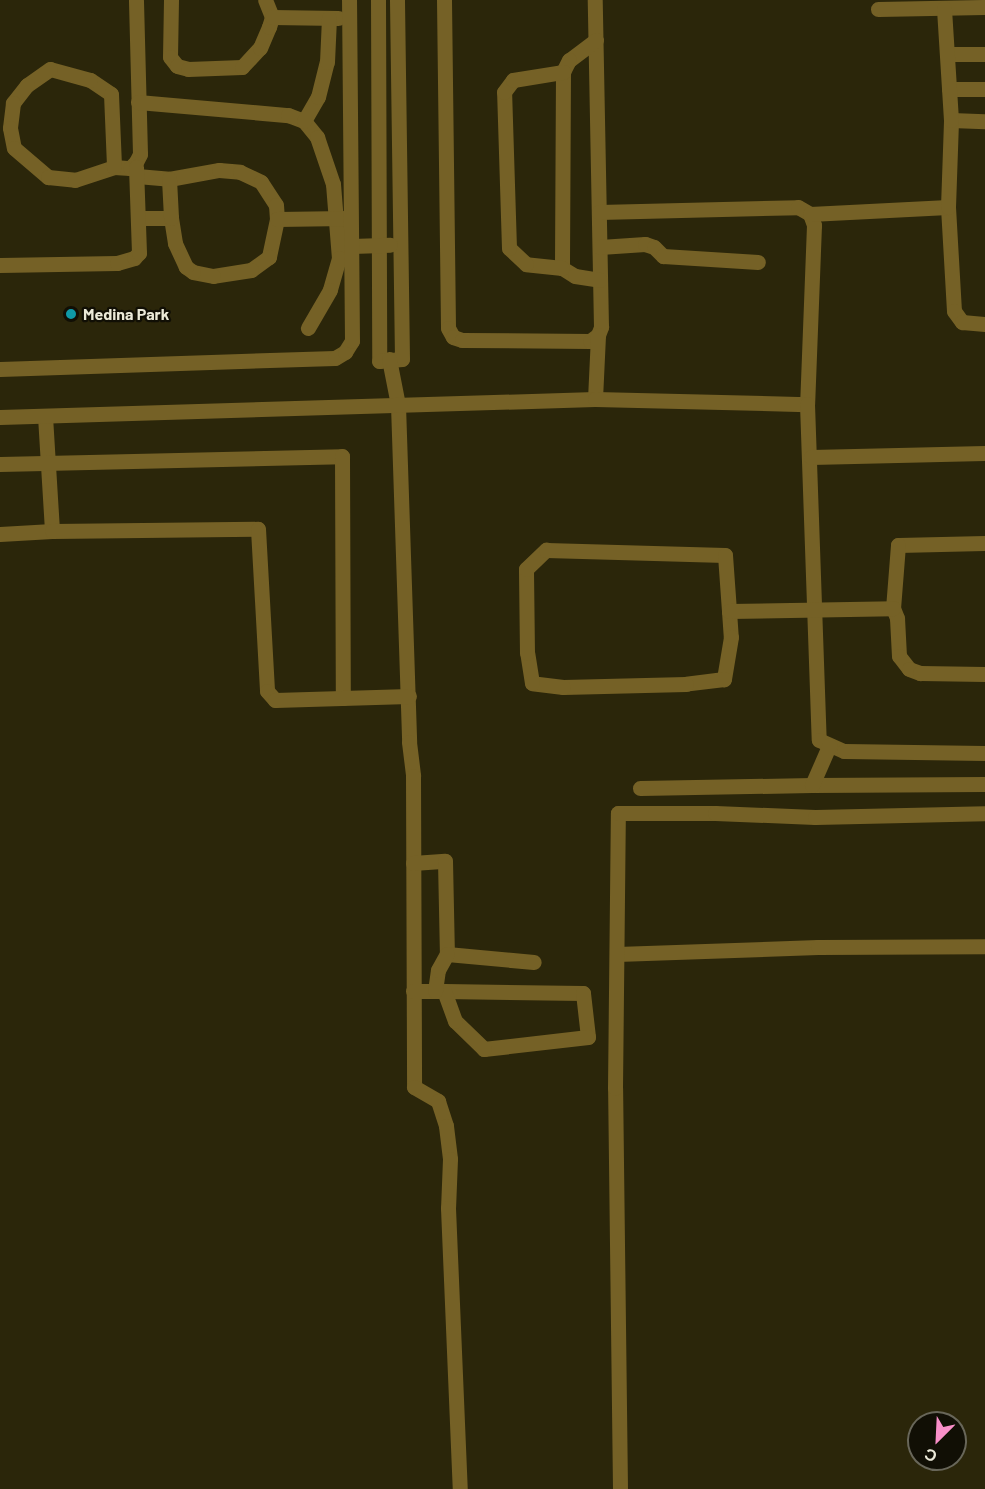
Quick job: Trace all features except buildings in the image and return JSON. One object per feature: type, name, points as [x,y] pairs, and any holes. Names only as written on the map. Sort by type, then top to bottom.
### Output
[{"type":"street","points":[[0,265],[125,263],[139,253],[136,169],[140,154],[136,0]]},
{"type":"street","points":[[171,0],[170,57],[177,66],[188,69],[242,67],[260,48],[272,17],[266,0]]},
{"type":"street","points":[[308,328],[330,290],[339,258],[344,218],[350,0]]},
{"type":"street","points":[[378,0],[379,361],[402,359],[397,0]]},
{"type":"street","points":[[444,0],[448,328],[453,337],[462,340],[590,341],[598,335]]},
{"type":"street","points":[[595,0],[601,327],[598,335],[595,399]]},
{"type":"street","points":[[878,9],[985,7]]},
{"type":"street","points":[[944,8],[951,120],[948,207],[954,311],[962,321],[985,324]]},
{"type":"street","points":[[272,17],[350,19]]},
{"type":"street","points":[[304,121],[318,97],[327,62],[329,18]]},
{"type":"street","points":[[562,268],[563,72],[569,60],[596,40]]},
{"type":"street","points":[[947,54],[985,54]]},
{"type":"street","points":[[111,94],[90,80],[50,69],[27,85],[13,103],[5,124],[14,148],[48,177],[75,180],[114,166],[136,169],[169,179],[219,170],[240,172],[261,182],[276,205],[277,219],[269,257],[251,270],[213,276],[193,272],[186,267],[175,243],[169,179]]},
{"type":"street","points":[[563,72],[513,80],[504,92],[509,248],[526,264],[562,268],[575,276],[600,280]]},
{"type":"street","points":[[111,94],[137,85]]},
{"type":"street","points":[[949,89],[985,89]]},
{"type":"street","points":[[111,94],[114,166]]},
{"type":"street","points":[[0,369],[335,358],[345,352],[352,341],[352,246],[317,137],[304,121],[272,112],[138,102]]},
{"type":"street","points":[[951,120],[985,121]]},
{"type":"street","points":[[599,212],[798,207],[810,214],[948,207]]},
{"type":"street","points":[[810,214],[814,225],[807,404],[811,457],[819,740],[844,751],[985,753]]},
{"type":"street","points":[[138,218],[171,218]]},
{"type":"street","points":[[277,219],[344,218]]},
{"type":"street","points":[[600,247],[645,244],[654,247],[663,256],[758,262]]},
{"type":"street","points":[[352,246],[399,245]]},
{"type":"street","points":[[389,359],[398,405],[409,742],[413,776],[414,1087],[438,1101],[446,1126],[450,1159],[448,1208],[460,1489]]},
{"type":"street","points":[[0,417],[595,399],[807,404]]},
{"type":"street","points":[[45,416],[52,531]]},
{"type":"street","points":[[811,457],[985,453]]},
{"type":"street","points":[[0,464],[48,461],[342,456],[343,698]]},
{"type":"street","points":[[0,534],[52,531],[258,530],[267,691],[275,700],[409,696]]},
{"type":"street","points":[[985,543],[898,545],[893,608],[897,618],[898,656],[909,669],[920,673],[985,674]]},
{"type":"street","points":[[546,550],[725,555],[729,611],[731,637],[724,679],[687,684],[563,687],[532,683],[527,653],[526,569],[546,550]]},
{"type":"street","points":[[729,611],[893,608]]},
{"type":"street","points":[[812,785],[830,746]]},
{"type":"street","points":[[640,788],[985,784]]},
{"type":"street","points":[[620,1489],[615,1088],[618,813],[715,813],[815,817],[985,813]]},
{"type":"street","points":[[412,863],[445,861],[447,954],[438,970],[440,991],[455,1021],[484,1049],[588,1037],[583,993],[440,991],[413,991]]},
{"type":"street","points":[[617,954],[818,947],[985,946]]},
{"type":"street","points":[[447,954],[534,962]]},
{"type":"place","name":"Medina Park","points":[[71,314]]}]
